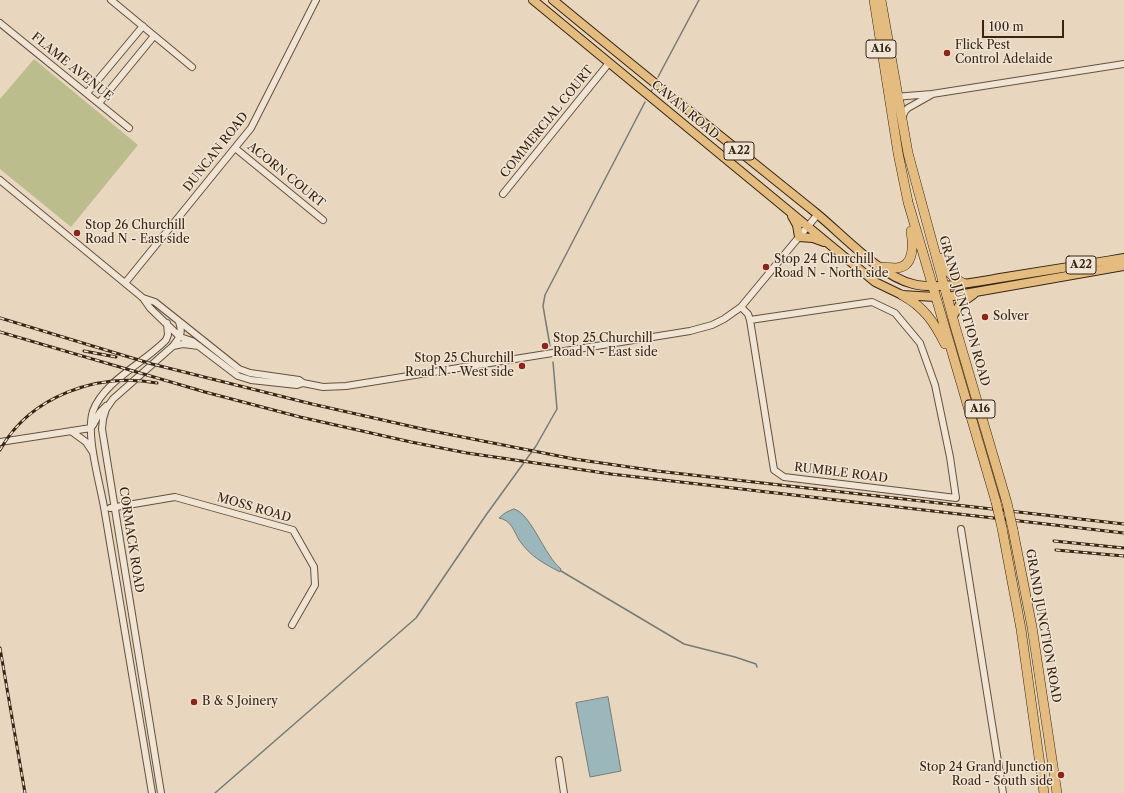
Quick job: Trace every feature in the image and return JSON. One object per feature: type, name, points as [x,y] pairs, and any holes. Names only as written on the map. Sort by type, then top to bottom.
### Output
[{"type":"highway","name":"GRAND JUNCTION ROAD","points":[[874,0],[893,97],[901,120],[908,153],[952,316],[1007,502],[1032,627],[1057,793]]},
{"type":"highway","name":"GRAND JUNCTION ROAD","points":[[881,0],[908,202],[996,502],[1002,528],[1021,629],[1044,793]]},
{"type":"highway","points":[[879,267],[901,267],[909,260],[913,253],[908,202]]},
{"type":"highway","points":[[927,223],[947,270],[956,279],[963,283]]},
{"type":"highway","points":[[902,295],[915,302],[925,312],[940,336],[956,369]]},
{"type":"highway","name":"CAVAN ROAD","points":[[935,297],[947,297]]},
{"type":"main road","name":"CAVAN ROAD","points":[[533,0],[875,282],[902,295],[935,297]]},
{"type":"main road","name":"CAVAN ROAD","points":[[553,0],[650,80],[818,214],[879,267],[905,282],[914,284],[944,285]]},
{"type":"main road","points":[[789,211],[797,225],[799,237],[813,238],[830,244]]},
{"type":"main road","name":"A22","points":[[947,297],[1112,264],[1124,258]]},
{"type":"main road","name":"A22","points":[[944,285],[1112,264],[1124,266]]},
{"type":"main road","points":[[952,316],[960,304],[971,295],[980,291]]},
{"type":"street","points":[[111,0],[192,67]]},
{"type":"street","name":"DUNCAN ROAD","points":[[125,283],[252,128],[316,0]]},
{"type":"street","name":"FLAME AVENUE","points":[[0,23],[130,128]]},
{"type":"street","points":[[87,93],[143,26]]},
{"type":"street","points":[[99,103],[154,36]]},
{"type":"street","name":"COMMERCIAL COURT","points":[[503,194],[609,63]]},
{"type":"street","points":[[893,97],[932,94],[1124,64]]},
{"type":"street","points":[[901,120],[908,108],[932,94]]},
{"type":"street","name":"ACORN COURT","points":[[235,148],[323,220]]},
{"type":"street","points":[[0,180],[143,298],[150,308],[180,337],[192,340],[229,370],[246,379],[297,385],[303,383]]},
{"type":"street","points":[[143,298],[155,302],[239,369],[250,373],[299,380],[303,383],[323,387],[346,386],[563,352],[699,329],[712,325],[724,319],[741,307],[818,214]]},
{"type":"street","name":"RUMBLE ROAD","points":[[741,307],[748,314],[750,320],[774,470],[784,477],[956,498],[950,457],[935,385],[920,343],[895,313],[872,302],[750,320]]},
{"type":"street","points":[[179,322],[181,329],[180,337]]},
{"type":"street","name":"CORMACK ROAD","points":[[152,793],[105,509],[94,454],[91,428],[93,414],[99,400],[118,380],[166,340],[168,335],[167,323]]},
{"type":"street","name":"CORMACK ROAD","points":[[162,793],[102,429],[106,409],[113,399],[173,346],[180,337]]},
{"type":"street","points":[[173,346],[183,344],[199,346]]},
{"type":"street","points":[[91,428],[100,412],[113,399]]},
{"type":"street","points":[[0,442],[91,428]]},
{"type":"street","points":[[91,428],[104,445]]},
{"type":"street","points":[[71,431],[86,442],[94,454]]},
{"type":"street","name":"MOSS ROAD","points":[[105,509],[175,497],[292,530],[314,567],[314,585],[292,625]]},
{"type":"street","points":[[961,529],[1003,793]]},
{"type":"street","points":[[559,760],[564,793]]},
{"type":"green space","points":[[34,59],[138,145],[71,227],[0,169],[0,99]]},
{"type":"water","points":[[514,509],[526,518],[549,555],[561,569],[560,572],[533,555],[519,540],[509,523],[499,518],[505,513]]},
{"type":"water","points":[[608,697],[621,771],[590,777],[576,703]]},
{"type":"waterway","points":[[658,77],[699,0]]},
{"type":"waterway","points":[[651,92],[654,86]]},
{"type":"waterway","points":[[550,346],[543,306],[545,295],[645,102]]},
{"type":"waterway","points":[[215,793],[416,618],[486,515],[536,446],[557,409],[553,362]]},
{"type":"waterway","points":[[561,571],[684,644],[735,657],[756,664],[757,667]]},
{"type":"railway","points":[[0,318],[152,364],[312,404],[427,430],[574,459],[657,471],[1124,524]]},
{"type":"railway","points":[[0,332],[205,392],[300,417],[467,453],[611,474],[1124,533]]},
{"type":"railway","points":[[84,351],[116,357]]},
{"type":"railway","points":[[0,450],[13,431],[29,415],[47,402],[68,392],[89,385],[112,381],[157,383]]},
{"type":"railway","points":[[1054,541],[1124,548]]},
{"type":"railway","points":[[1056,550],[1124,556]]},
{"type":"railway","points":[[0,648],[25,793]]},
{"type":"place","name":"Flick Pest Control Adelaide","points":[[947,53]]},
{"type":"place","name":"Stop 26 Churchill Road N - East side","points":[[77,233]]},
{"type":"place","name":"Stop 24 Churchill Road N - North side","points":[[766,267]]},
{"type":"place","name":"Solver","points":[[985,317]]},
{"type":"place","name":"Stop 25 Churchill Road N - East side","points":[[545,346]]},
{"type":"place","name":"Stop 25 Churchill Road N - West side","points":[[522,366]]},
{"type":"place","name":"B & S Joinery","points":[[194,702]]},
{"type":"place","name":"Stop 24 Grand Junction Road - South side","points":[[1061,775]]}]
